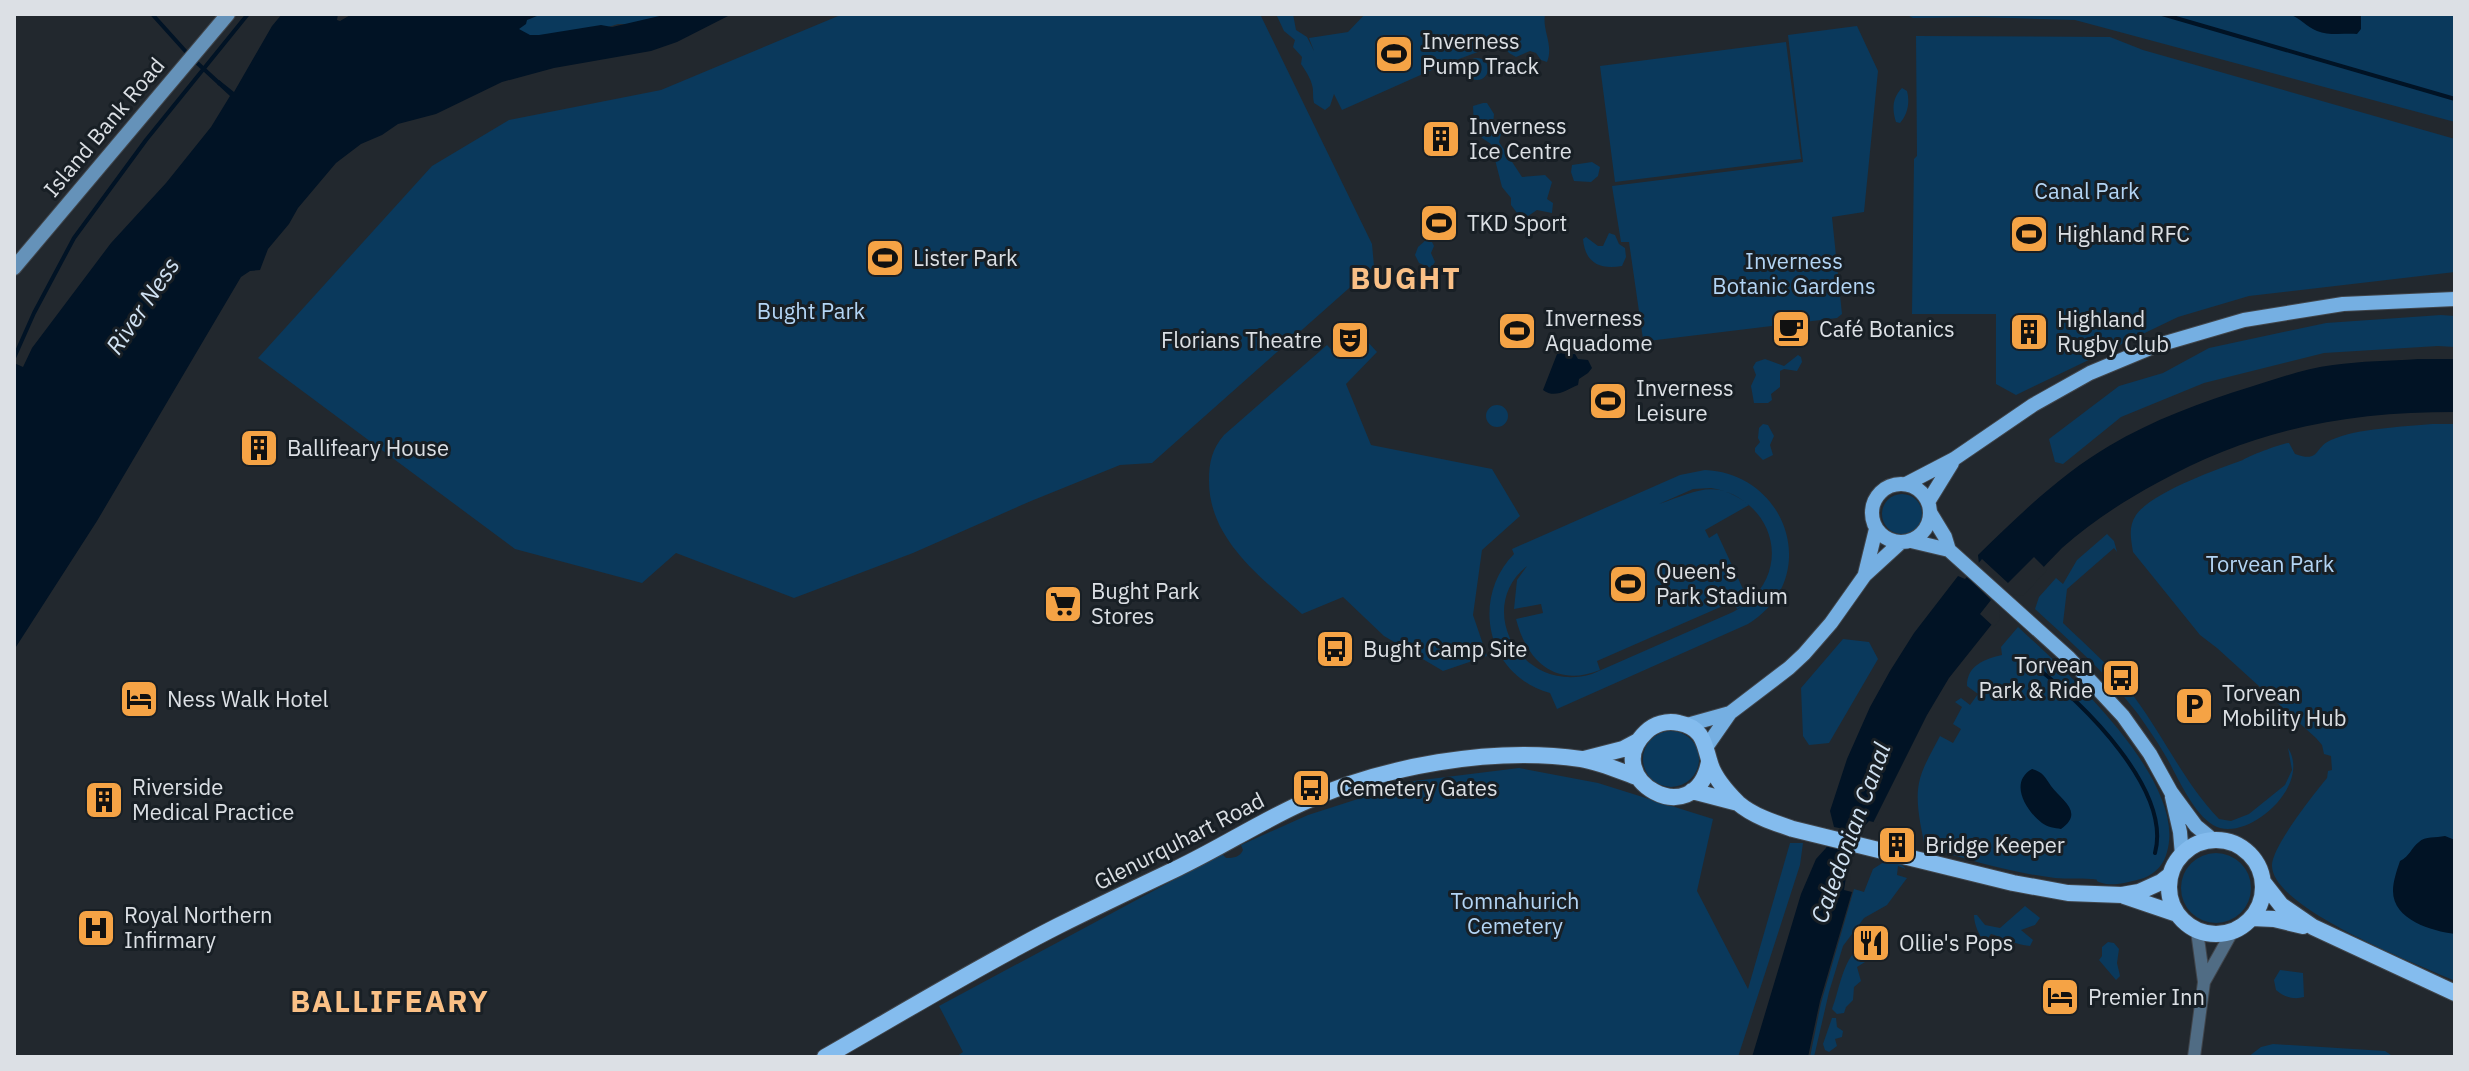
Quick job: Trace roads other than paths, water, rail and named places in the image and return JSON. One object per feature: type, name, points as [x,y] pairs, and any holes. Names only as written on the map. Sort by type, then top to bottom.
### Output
[{"type":"highway","points":[[1708,754],[1704,779],[1692,791],[1676,797],[1658,795],[1644,786],[1633,760],[1638,741],[1651,727],[1669,722],[1687,725],[1699,734],[1722,784],[1738,803]]},
{"type":"highway","name":"Glenurquhart Road","points":[[1583,760],[1623,749],[1638,741]]},
{"type":"highway","name":"Glenurquhart Road","points":[[825,1057],[1056,927],[1197,859],[1301,803],[1370,777],[1435,764],[1540,756],[1583,760],[1639,778]]},
{"type":"highway","points":[[1692,791],[1738,803],[1781,825],[2027,886],[2068,893],[2122,895],[2139,892],[2170,875],[2182,855],[2191,848],[2213,840],[2232,843],[2243,849],[2258,866],[2263,882],[2281,905],[2313,927],[2455,993]]},
{"type":"highway","points":[[2170,875],[2171,902],[2177,914],[2197,931],[2209,934],[2232,932],[2252,918],[2261,901],[2263,882]]},
{"type":"highway","points":[[2122,895],[2177,914]]},
{"type":"highway","points":[[2252,918],[2313,927]]},
{"type":"main road","name":"Island Bank Road","points":[[14,268],[228,14]]},
{"type":"main road","points":[[1865,575],[1876,529],[1871,511],[1879,493],[1896,484],[1906,484],[1954,459],[2044,398],[2090,373],[2155,346],[2244,320],[2343,304],[2455,299]]},
{"type":"main road","points":[[1687,725],[1730,713],[1804,654],[1831,623],[1865,575],[1925,531],[1929,508],[1954,459]]},
{"type":"main road","points":[[1906,484],[1923,493],[1949,550],[2102,691],[2150,754],[2171,792],[2196,826],[2213,840]]},
{"type":"main road","points":[[1876,529],[1883,536],[1949,550]]},
{"type":"main road","points":[[1708,754],[1730,713]]},
{"type":"main road","points":[[2171,792],[2182,855]]},
{"type":"street","points":[[2194,1057],[2204,982],[2197,931]]},
{"type":"street","points":[[2204,982],[2232,932]]},
{"type":"water","name":"River Ness","points":[[282,14],[338,14],[337,20],[340,21],[352,14],[542,14],[527,20],[519,29],[530,35],[539,35],[601,25],[612,27],[668,14],[732,14],[677,42],[651,51],[554,68],[502,82],[436,114],[398,124],[361,144],[336,163],[268,249],[260,270],[250,271],[241,277],[97,521],[14,650],[14,363],[23,367],[32,348],[111,243],[166,183],[211,127],[230,96],[217,84],[219,80],[234,92]]},
{"type":"water","points":[[2289,14],[2361,14],[2361,29],[2357,34],[2322,33]]},
{"type":"water","points":[[1559,349],[1575,354],[1578,359],[1588,360],[1592,368],[1579,379],[1578,385],[1560,393],[1547,393],[1543,390]]},
{"type":"water","name":"Caledonian Canal","points":[[2418,359],[2455,359],[2455,412],[2338,420],[2301,427],[2229,449],[2193,464],[2120,505],[2062,548],[2020,592],[2010,590],[1995,606],[1996,619],[1949,678],[1873,823],[1858,838],[1848,865],[1844,890],[1852,892],[1820,1001],[1808,1057],[1752,1057],[1801,894],[1834,827],[1830,811],[1847,759],[1870,707],[1914,633],[1958,576],[1965,579],[1979,564],[1978,555],[2074,469],[2109,446],[2160,420],[2213,399],[2312,369]]},
{"type":"water","points":[[2032,769],[2043,775],[2069,806],[2071,817],[2061,829],[2042,823],[2025,804],[2021,781]]},
{"type":"water","points":[[2445,836],[2455,840],[2455,934],[2425,927],[2407,917],[2399,910],[2393,891],[2400,861],[2416,844],[2427,838]]},
{"type":"waterway","points":[[152,14],[188,54]]},
{"type":"waterway","points":[[14,358],[74,238],[146,140],[248,14]]},
{"type":"waterway","points":[[2162,14],[2455,99]]},
{"type":"waterway","points":[[194,60],[220,84]]},
{"type":"waterway","points":[[2037,668],[2099,725],[2137,776],[2150,802],[2157,828],[2155,853]]},
{"type":"place","name":"Inverness Pump Track","points":[[1394,54]]},
{"type":"place","name":"Inverness Ice Centre","points":[[1441,139]]},
{"type":"place","name":"TKD Sport","points":[[1439,223]]},
{"type":"place","name":"Highland RFC","points":[[2029,234]]},
{"type":"place","name":"Lister Park","points":[[885,258]]},
{"type":"place","name":"Café Botanics","points":[[1791,329]]},
{"type":"place","name":"Inverness Aquadome","points":[[1517,331]]},
{"type":"place","name":"Highland Rugby Club","points":[[2029,332]]},
{"type":"place","name":"Florians Theatre","points":[[1350,340]]},
{"type":"place","name":"Inverness Leisure","points":[[1608,401]]},
{"type":"place","name":"Ballifeary House","points":[[259,448]]},
{"type":"place","name":"Queen's Park Stadium","points":[[1628,584]]},
{"type":"place","name":"Bught Park Stores","points":[[1063,604]]},
{"type":"place","name":"Bught Camp Site","points":[[1335,649]]},
{"type":"place","name":"Torvean Park & Ride","points":[[2121,678]]},
{"type":"place","name":"Ness Walk Hotel","points":[[139,699]]},
{"type":"place","name":"Torvean Mobility Hub","points":[[2194,706]]},
{"type":"place","name":"Cemetery Gates","points":[[1311,788]]},
{"type":"place","name":"Riverside Medical Practice","points":[[104,800]]},
{"type":"place","name":"Bridge Keeper","points":[[1897,845]]},
{"type":"place","name":"Royal Northern Infirmary","points":[[96,928]]},
{"type":"place","name":"Ollie's Pops","points":[[1871,943]]},
{"type":"place","name":"Premier Inn","points":[[2060,997]]},
{"type":"district","name":"BUGHT","points":[[1406,279]]},
{"type":"district","name":"BALLIFEARY","points":[[390,1002]]},
{"type":"park label","name":"Canal Park","points":[[2087,191]]},
{"type":"park label","name":"Inverness Botanic Gardens","points":[[1794,274]]},
{"type":"park label","name":"Bught Park","points":[[811,311]]},
{"type":"park label","name":"Torvean Park","points":[[2270,564]]},
{"type":"park label","name":"Tomnahurich Cemetery","points":[[1515,914]]}]
